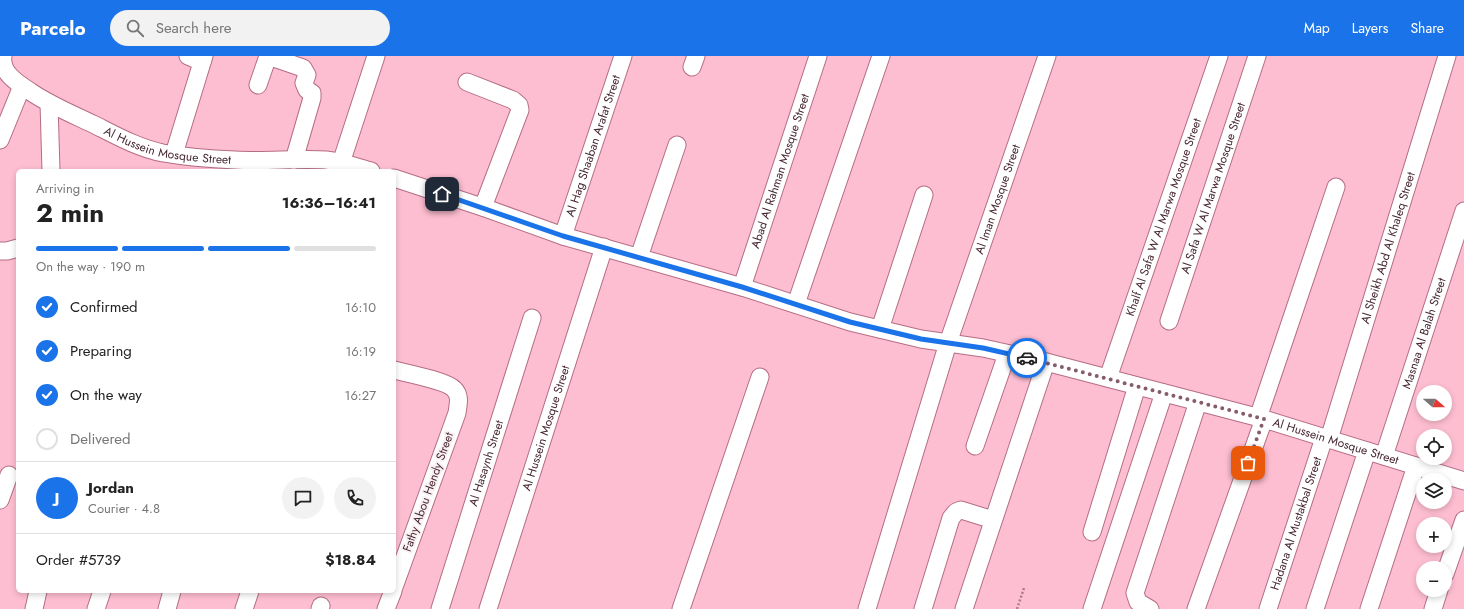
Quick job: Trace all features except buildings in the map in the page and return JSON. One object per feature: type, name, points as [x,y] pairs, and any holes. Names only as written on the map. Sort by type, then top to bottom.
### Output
[{"type":"street","name":"Al Hussein Mosque Street","points":[[3,56],[3,66],[6,72],[22,86],[49,103],[129,141],[150,149],[235,166],[264,161],[328,160],[364,169]]},
{"type":"street","points":[[258,85],[268,56],[303,68],[306,75],[304,84],[307,90],[312,93],[312,98],[294,160]]},
{"type":"street","points":[[341,162],[376,56]]},
{"type":"street","name":"Al Hag Shaaban Arafat Street","points":[[563,236],[623,56]]},
{"type":"street","name":"Abad Al Rahman Mosque Street","points":[[742,287],[818,56]]},
{"type":"street","points":[[796,304],[881,56]]},
{"type":"street","name":"Al Iman Mosque Street","points":[[867,609],[948,344],[1047,56]]},
{"type":"street","name":"Khalf Al Safa W Al Marwa Mosque Street","points":[[1108,378],[1219,56]]},
{"type":"street","name":"Al Safa W Al Marwa Mosque Street","points":[[1169,321],[1257,56]]},
{"type":"street","name":"Al Sheikh Abd Al Khaleq Street","points":[[1327,438],[1447,56]]},
{"type":"street","points":[[174,154],[198,58]]},
{"type":"street","points":[[467,82],[513,100],[519,105],[520,110],[483,207]]},
{"type":"street","points":[[0,140],[22,86]]},
{"type":"street","points":[[49,103],[51,169]]},
{"type":"street","points":[[638,257],[677,145]]},
{"type":"street","name":"Al Hussein Mosque Street","points":[[396,179],[483,207],[563,236],[742,287],[850,322],[921,339],[1046,362],[1261,418],[1464,480]]},
{"type":"street","points":[[1196,609],[1261,418],[1336,188]]},
{"type":"street","points":[[880,329],[924,195]]},
{"type":"street","name":"Masnaa Al Balah Street","points":[[1384,456],[1464,211]]},
{"type":"street","name":"Al Hussein Mosque Street","points":[[488,609],[604,247]]},
{"type":"street","points":[[0,251],[16,249]]},
{"type":"street","name":"Al Hasaynh Street","points":[[440,609],[532,318]]},
{"type":"street","points":[[975,446],[1007,354]]},
{"type":"street","points":[[964,609],[1046,362]]},
{"type":"street","name":"Fathy Abou Hendy Street","points":[[396,371],[445,384],[454,388],[458,396],[459,403],[457,413],[396,581]]},
{"type":"street","points":[[681,609],[760,377]]},
{"type":"street","points":[[1092,532],[1137,386]]},
{"type":"street","points":[[1092,609],[1164,393]]},
{"type":"street","points":[[1150,609],[1138,602],[1135,593],[1198,402]]},
{"type":"street","name":"Hadana Al Mustakbal Street","points":[[1268,609],[1327,438]]},
{"type":"street","points":[[1315,609],[1367,451]]},
{"type":"street","points":[[1369,609],[1416,466]]},
{"type":"street","points":[[0,500],[9,475]]},
{"type":"street","points":[[923,609],[952,518],[956,512],[961,510],[994,520]]},
{"type":"street","points":[[1450,561],[1464,520]]},
{"type":"street","points":[[34,609],[38,593]]},
{"type":"street","points":[[96,609],[101,593]]},
{"type":"street","points":[[167,609],[171,593]]},
{"type":"street","points":[[244,609],[249,593]]},
{"type":"street","points":[[386,609],[392,593]]},
{"type":"street","points":[[1433,609],[1437,597]]},
{"type":"path","points":[[1017,609],[1024,588]]},
{"type":"way so far","points":[[1027,358],[1264,419],[1248,463]]},
{"type":"route","points":[[442,194],[563,236],[742,287],[850,322],[921,339],[983,348],[1027,358]]}]
